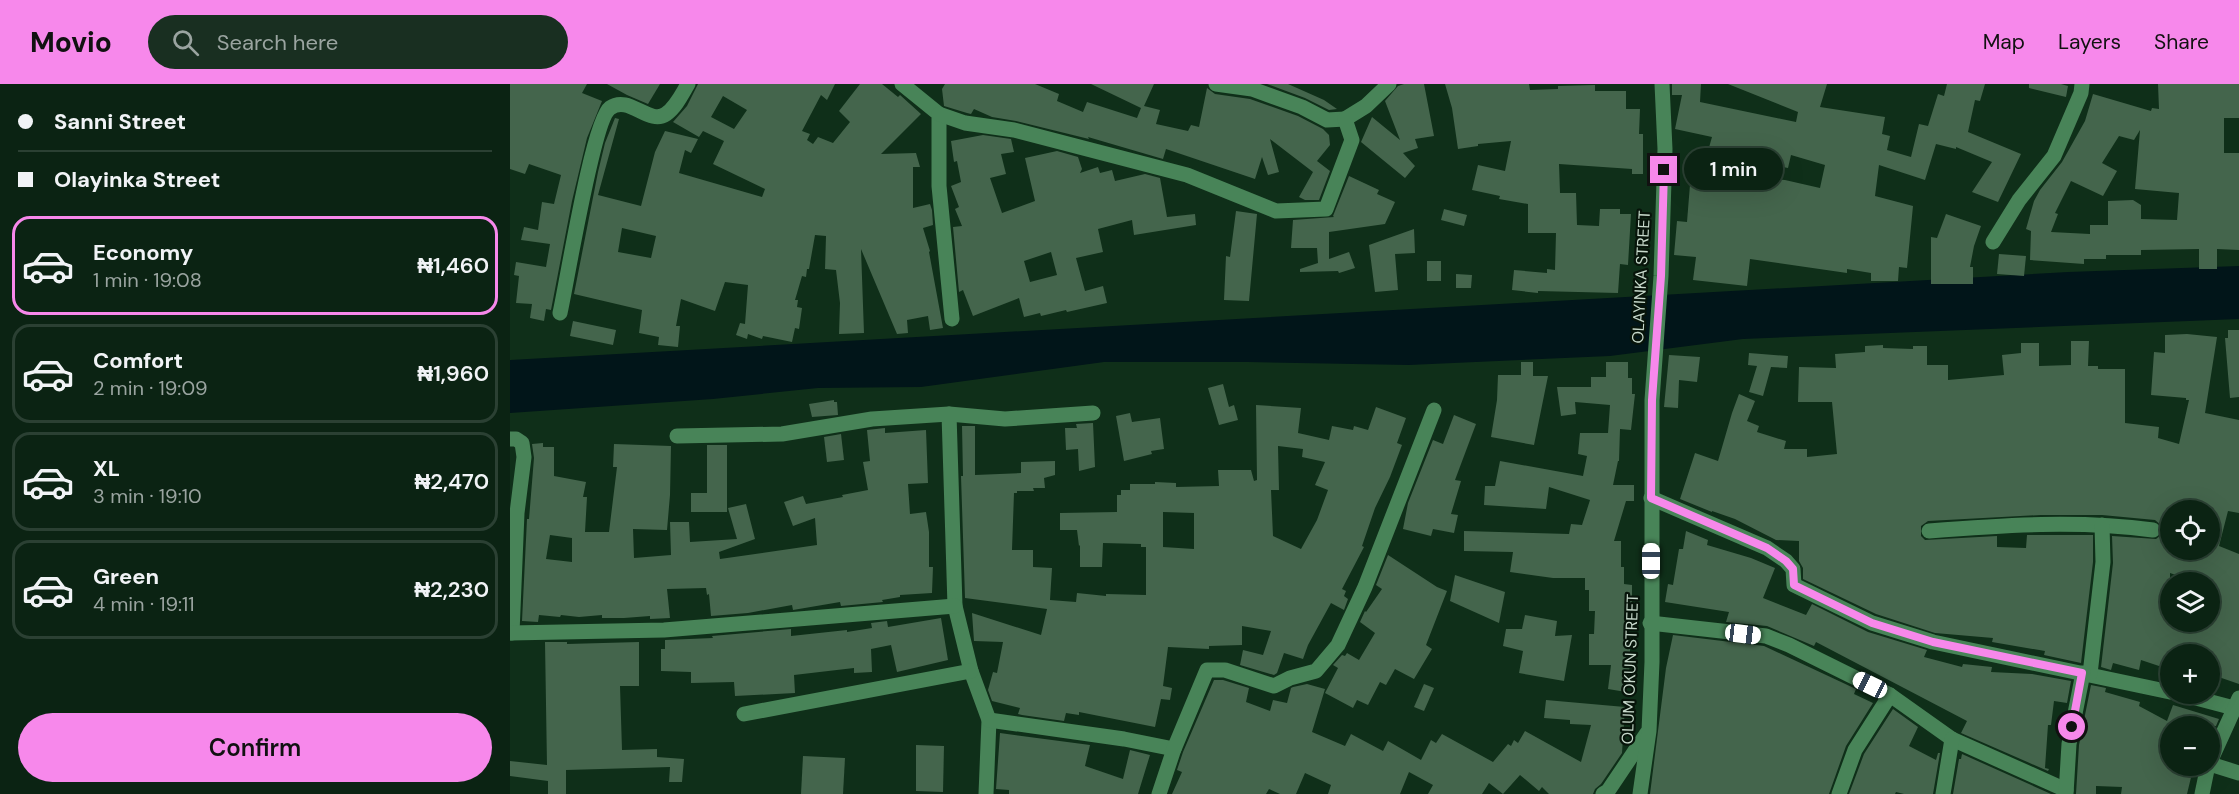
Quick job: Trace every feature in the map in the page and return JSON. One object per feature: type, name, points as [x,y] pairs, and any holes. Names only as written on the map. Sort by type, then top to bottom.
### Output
[{"type":"street","points":[[560,313],[590,165],[605,112],[613,105],[626,104],[655,117],[665,115],[674,106],[688,84]]},
{"type":"street","points":[[902,84],[939,114],[965,123],[1014,130],[1187,176],[1276,211],[1326,209],[1352,140],[1345,119]]},
{"type":"street","points":[[1216,84],[1252,89],[1302,107],[1327,120],[1345,119],[1366,106],[1389,84]]},
{"type":"street","name":"OLAYINKA STREET","points":[[1652,400],[1661,276],[1665,149],[1662,84]]},
{"type":"street","points":[[1993,242],[2019,200],[2054,156],[2082,84]]},
{"type":"street","points":[[939,114],[939,186],[952,319]]},
{"type":"street","name":"OLUM OKUN STREET","points":[[1640,794],[1649,730],[1652,662],[1650,623],[1652,400]]},
{"type":"street","points":[[1159,794],[1174,749],[1207,670],[1225,670],[1274,686],[1290,678],[1316,671],[1338,645],[1365,587],[1434,410]]},
{"type":"street","points":[[677,436],[782,434],[872,419],[949,414],[1005,419],[1093,413]]},
{"type":"street","points":[[949,414],[955,606],[971,671],[989,720],[989,778],[986,794]]},
{"type":"street","points":[[510,439],[516,439],[522,443],[524,457],[517,513],[511,633],[664,630],[955,606]]},
{"type":"street","points":[[1651,498],[1767,548],[1786,561],[1793,569],[1794,585],[1872,623],[1933,642],[2160,690]]},
{"type":"street","points":[[1929,531],[2010,525],[2102,525],[2153,530]]},
{"type":"street","points":[[1650,623],[1767,636],[1890,695],[1952,739],[2066,792],[2069,744],[2086,674],[2103,562],[2102,525]]},
{"type":"street","points":[[744,714],[971,671]]},
{"type":"street","points":[[1839,794],[1855,750],[1890,695]]},
{"type":"street","points":[[2220,700],[2236,703],[2220,739]]},
{"type":"street","points":[[989,720],[1124,739],[1174,749]]},
{"type":"street","points":[[1603,794],[1649,730]]},
{"type":"street","points":[[1943,794],[1952,739]]},
{"type":"street","points":[[2220,767],[2239,773]]},
{"type":"street","points":[[2202,794],[2206,776]]},
{"type":"shaded area","points":[[2239,266],[2239,319],[1743,339],[1610,356],[1409,365],[1104,362],[921,387],[818,388],[713,399],[510,413],[510,360],[2068,272]]},
{"type":"building","points":[[510,84],[587,84],[582,93],[602,101],[587,138],[551,310],[546,309],[544,321],[530,318],[532,304],[516,303],[519,276],[514,275],[516,262],[546,267],[550,244],[521,240],[524,227],[538,230],[542,202],[554,204],[561,175],[529,164],[525,174],[510,169]]},
{"type":"building","points":[[607,84],[660,84],[648,104]]},
{"type":"building","points":[[698,84],[835,84],[827,100],[821,95],[802,131],[810,134],[807,140],[813,144],[818,137],[833,143],[850,122],[839,111],[860,84],[882,84],[898,97],[900,95],[921,114],[881,154],[916,153],[920,167],[913,167],[913,208],[930,204],[932,210],[933,225],[923,228],[930,251],[943,328],[930,330],[928,316],[907,320],[908,333],[897,334],[861,249],[864,333],[839,334],[840,303],[836,270],[825,269],[826,236],[815,235],[809,269],[807,269],[806,277],[802,276],[795,300],[798,300],[797,307],[802,308],[799,329],[795,328],[792,342],[763,336],[762,339],[748,334],[747,339],[736,335],[740,323],[745,324],[748,285],[725,282],[715,311],[681,299],[676,326],[680,326],[678,347],[658,345],[659,337],[639,333],[642,310],[574,294],[598,172],[605,143],[615,118],[619,119],[598,195],[641,206],[655,152],[665,131],[698,139],[691,153],[685,150],[679,173],[762,197],[765,189],[713,164],[724,141],[703,131],[699,137],[673,122],[687,106]],"holes":[[[723,96],[747,110],[734,129],[711,117]],[[622,228],[656,236],[651,258],[618,252]]]},
{"type":"building","points":[[945,84],[1035,84],[1059,94],[1057,101],[1083,112],[1087,102],[1137,118],[1141,108],[1091,84],[1154,84],[1144,106],[1160,110],[1156,124],[1188,131],[1191,125],[1199,127],[1207,88],[1215,94],[1250,99],[1298,116],[1323,129],[1329,135],[1330,145],[1317,161],[1330,171],[1319,200],[1305,200],[1299,197],[1313,172],[1270,139],[1279,172],[1268,175],[1262,157],[1255,179],[1166,149],[1163,159],[1088,137],[1089,139],[992,117],[974,109],[971,114],[944,106],[942,89]]},
{"type":"building","points":[[1267,84],[1288,84],[1324,100],[1337,109],[1329,110]]},
{"type":"building","points":[[1424,84],[1434,136],[1415,139],[1418,148],[1403,153],[1415,166],[1405,178],[1361,142],[1372,117],[1400,140],[1385,101],[1398,86]]},
{"type":"building","points":[[1445,84],[1529,84],[1530,90],[1558,89],[1558,86],[1595,85],[1595,91],[1626,91],[1626,109],[1640,109],[1639,134],[1643,134],[1643,174],[1632,174],[1632,169],[1559,164],[1560,193],[1576,193],[1577,225],[1599,226],[1600,209],[1620,209],[1620,214],[1631,214],[1628,265],[1620,264],[1618,293],[1538,291],[1538,293],[1512,290],[1514,270],[1547,273],[1547,269],[1555,270],[1556,233],[1528,233],[1528,204],[1499,199],[1500,196],[1472,190],[1478,165],[1505,171],[1511,141],[1478,144],[1478,146],[1458,149],[1452,108]]},
{"type":"building","points":[[1672,84],[1701,84],[1700,102],[1796,122],[1798,112],[1728,84],[1827,84],[1820,107],[1885,117],[1882,134],[1890,136],[1887,150],[1911,157],[1919,124],[1928,126],[1938,94],[1944,96],[1947,84],[1985,84],[1980,101],[1975,100],[1968,132],[2021,154],[1998,202],[1972,192],[1992,162],[1956,147],[1956,149],[1936,144],[1925,180],[1879,165],[1875,196],[1913,206],[1907,268],[1899,267],[1898,281],[1871,281],[1871,273],[1847,269],[1847,273],[1750,259],[1747,286],[1693,280],[1696,257],[1674,255],[1677,221],[1687,222],[1691,172],[1785,180],[1820,188],[1825,165],[1791,155],[1788,168],[1708,151],[1712,137],[1675,129],[1682,95],[1672,95]]},
{"type":"building","points":[[2029,84],[2068,86],[2066,97],[2029,88]]},
{"type":"building","points":[[2158,84],[2239,84],[2239,118],[2224,118],[2224,153],[2239,153],[2239,250],[2217,249],[2217,269],[2199,269],[2199,249],[2141,250],[2141,255],[2106,255],[2106,259],[2084,259],[2084,264],[2030,260],[2031,231],[2026,229],[2034,201],[2062,162],[2085,121],[2093,94],[2151,111],[2152,108],[2159,109]],"holes":[[[2140,130],[2135,189],[2179,193],[2177,220],[2141,219],[2141,205],[2133,200],[2108,201],[2108,225],[2090,225],[2090,234],[2051,232],[2058,214],[2055,213],[2071,181],[2103,196],[2117,171],[2102,163],[2119,136],[2134,140]]]},
{"type":"building","points":[[983,135],[1011,139],[1014,152],[1001,154],[1006,174],[990,178],[1002,213],[1035,201],[1025,158],[1057,151],[1078,157],[1082,169],[1080,173],[1098,167],[1100,173],[1112,170],[1115,181],[1145,174],[1160,178],[1167,217],[1195,214],[1196,225],[1134,235],[1132,220],[1098,229],[1103,252],[1076,258],[1085,291],[1103,286],[1107,303],[1067,312],[1066,310],[1041,316],[1040,313],[1024,317],[1019,298],[973,316],[963,290],[959,292],[953,227],[962,226],[955,209],[959,207],[951,186],[961,182],[957,161],[954,162],[951,141]],"holes":[[[1051,252],[1057,275],[1030,282],[1024,261]]]},
{"type":"building","points":[[1349,176],[1379,190],[1377,194],[1395,202],[1385,224],[1329,232],[1329,259],[1349,252],[1355,268],[1339,273],[1338,271],[1300,272],[1300,269],[1318,263],[1317,248],[1291,248],[1293,220],[1334,217]]},
{"type":"building","points":[[1444,209],[1467,215],[1464,226],[1441,220]]},
{"type":"building","points":[[1236,211],[1257,214],[1249,301],[1224,300],[1226,256],[1230,257]]},
{"type":"building","points":[[1946,214],[1981,226],[1970,267],[1973,267],[1973,284],[1931,284],[1931,237],[1937,238]]},
{"type":"building","points":[[1414,229],[1415,253],[1395,254],[1398,290],[1375,292],[1369,245]]},
{"type":"building","points":[[1999,254],[2026,256],[2024,276],[1997,274]]},
{"type":"building","points":[[1427,261],[1441,261],[1441,281],[1427,281]]},
{"type":"building","points":[[1456,274],[1472,275],[1471,288],[1456,288]]},
{"type":"building","points":[[573,321],[616,330],[613,345],[570,336]]},
{"type":"building","points":[[2228,330],[2239,330],[2239,397],[2230,398],[2225,338],[2228,338]]},
{"type":"building","points":[[2187,334],[2217,337],[2205,413],[2239,420],[2239,513],[2228,511],[2220,542],[2220,500],[2160,500],[2160,524],[2155,520],[2102,515],[2041,515],[1928,521],[1921,526],[1921,536],[1925,540],[1997,536],[1997,547],[2026,548],[2027,535],[2093,535],[2093,562],[2081,663],[2044,655],[2045,651],[1992,642],[1993,638],[1935,633],[1876,614],[1803,579],[1803,568],[1799,561],[1799,541],[1776,540],[1735,519],[1680,499],[1695,453],[1718,461],[1739,394],[1755,401],[1747,421],[1759,426],[1757,432],[1786,441],[1784,449],[1807,449],[1807,457],[1837,454],[1832,402],[1798,402],[1799,367],[1836,368],[1835,354],[1865,352],[1865,346],[1883,345],[1883,348],[1913,349],[1913,346],[1927,346],[1927,365],[1948,365],[1948,380],[2004,375],[2002,355],[2021,353],[2021,343],[2039,343],[2039,366],[2071,365],[2071,341],[2089,341],[2088,366],[2098,366],[2098,369],[2125,369],[2125,423],[2159,427],[2158,438],[2179,444],[2189,400],[2151,395],[2154,352],[2165,353],[2165,335]]},
{"type":"building","points":[[1749,353],[1788,356],[1787,368],[1771,367],[1763,396],[1749,392],[1757,366],[1748,365]]},
{"type":"building","points":[[1669,355],[1700,357],[1697,382],[1679,380],[1678,408],[1664,407]]},
{"type":"building","points":[[1521,362],[1533,362],[1533,376],[1548,376],[1534,445],[1491,437],[1497,400],[1498,375],[1521,375]]},
{"type":"building","points":[[1606,362],[1628,362],[1628,378],[1632,378],[1632,394],[1635,394],[1631,430],[1620,429],[1619,461],[1613,485],[1634,485],[1634,501],[1626,501],[1614,541],[1621,541],[1621,567],[1624,567],[1624,584],[1632,585],[1632,610],[1629,610],[1627,639],[1630,639],[1630,665],[1626,692],[1608,689],[1611,665],[1589,665],[1589,634],[1594,634],[1595,611],[1589,611],[1589,590],[1585,590],[1585,578],[1553,578],[1510,572],[1513,552],[1464,551],[1464,531],[1569,534],[1571,524],[1582,525],[1590,500],[1549,487],[1546,509],[1484,505],[1485,486],[1495,486],[1500,461],[1583,476],[1587,456],[1578,454],[1580,433],[1608,433],[1610,405],[1575,402],[1576,414],[1561,416],[1557,387],[1591,387],[1591,377],[1606,377]]},
{"type":"building","points":[[1223,384],[1229,407],[1234,405],[1238,420],[1219,425],[1208,388]]},
{"type":"building","points":[[834,400],[837,402],[838,415],[812,417],[809,404]]},
{"type":"building","points":[[1256,405],[1301,408],[1298,433],[1329,440],[1332,426],[1353,430],[1354,426],[1368,430],[1376,407],[1406,418],[1397,443],[1402,445],[1375,508],[1362,546],[1364,547],[1342,589],[1346,591],[1344,596],[1348,599],[1344,610],[1331,603],[1303,659],[1284,653],[1277,673],[1274,675],[1240,665],[1243,650],[1263,655],[1271,631],[1242,626],[1242,645],[1209,646],[1209,649],[1168,647],[1163,686],[1172,688],[1170,700],[1161,699],[1155,727],[1079,712],[1079,715],[1066,713],[1064,721],[1022,715],[1018,714],[1020,708],[992,701],[988,690],[993,672],[997,673],[1003,642],[974,641],[972,613],[1041,635],[1047,609],[965,598],[961,476],[963,476],[962,426],[975,426],[975,475],[1021,473],[1021,462],[1055,461],[1055,475],[1044,478],[1045,488],[1033,488],[1034,491],[1014,493],[1012,550],[1033,550],[1033,567],[1052,568],[1050,600],[1076,602],[1077,593],[1106,596],[1106,594],[1146,595],[1146,547],[1141,547],[1141,544],[1103,543],[1102,567],[1080,567],[1077,530],[1060,530],[1060,513],[1117,512],[1117,495],[1121,495],[1121,490],[1130,490],[1130,484],[1155,484],[1155,482],[1176,483],[1176,487],[1219,486],[1218,470],[1251,470],[1254,481],[1257,480]],"holes":[[[1278,446],[1303,449],[1302,457],[1325,462],[1315,485],[1328,490],[1317,520],[1301,549],[1273,536],[1271,490],[1279,490]],[[1163,512],[1194,513],[1194,549],[1163,547]]]},
{"type":"building","points":[[1130,413],[1132,422],[1160,418],[1164,449],[1151,451],[1152,454],[1124,461],[1116,416]]},
{"type":"building","points":[[1454,415],[1476,424],[1455,480],[1461,481],[1451,514],[1458,515],[1454,533],[1433,529],[1431,536],[1403,529],[1408,503],[1433,440],[1443,444]]},
{"type":"building","points":[[1093,423],[1095,467],[1079,471],[1078,449],[1066,450],[1065,428],[1077,428],[1076,424]]},
{"type":"building","points":[[885,428],[885,433],[926,430],[928,483],[908,484],[910,514],[926,512],[929,532],[929,567],[933,567],[932,593],[900,595],[900,597],[882,600],[883,602],[841,606],[840,602],[793,610],[792,605],[748,613],[711,616],[709,594],[707,595],[706,588],[667,589],[670,618],[539,615],[538,622],[522,621],[527,519],[529,519],[534,458],[532,444],[543,443],[543,447],[554,447],[554,476],[586,482],[583,497],[587,497],[585,532],[609,532],[617,467],[613,467],[614,444],[671,446],[667,530],[633,529],[634,558],[671,555],[670,522],[689,522],[690,542],[737,539],[728,508],[746,504],[755,539],[719,552],[720,559],[817,545],[815,518],[793,526],[784,502],[803,496],[806,504],[868,490],[863,462],[870,461],[867,430]],"holes":[[[550,535],[572,538],[572,562],[546,559]]]},
{"type":"building","points":[[841,434],[844,460],[827,462],[824,437]]},
{"type":"building","points":[[707,445],[727,445],[727,512],[691,512],[691,493],[707,493]]},
{"type":"building","points":[[1686,531],[1708,540],[1707,545],[1775,568],[1763,598],[1806,615],[1812,604],[1868,632],[1927,650],[1924,657],[1962,667],[1963,664],[1992,667],[1991,672],[2032,674],[2071,681],[2067,703],[2054,701],[2051,725],[2048,725],[2045,768],[2049,769],[2048,771],[1961,733],[1967,721],[1816,642],[1814,646],[1767,626],[1726,622],[1729,612],[1665,602],[1668,584],[1673,585],[1679,549],[1683,549]]},
{"type":"building","points":[[2112,536],[2156,539],[2160,536],[2160,560],[2220,560],[2220,546],[2239,554],[2239,684],[2220,677],[2220,644],[2160,644],[2160,666],[2141,660],[2139,670],[2113,663],[2111,670],[2101,667],[2113,563]]},
{"type":"building","points":[[1388,555],[1447,591],[1426,645],[1432,649],[1414,679],[1395,669],[1386,685],[1380,682],[1368,705],[1357,700],[1353,708],[1325,693],[1338,668],[1333,665],[1347,653],[1359,660],[1375,633],[1360,622],[1365,611],[1382,589],[1376,585]]},
{"type":"building","points":[[1455,575],[1505,592],[1499,623],[1450,601]]},
{"type":"building","points":[[1525,615],[1557,621],[1555,636],[1572,635],[1564,681],[1519,673],[1523,651],[1503,646],[1506,629],[1522,629]]},
{"type":"building","points":[[941,618],[948,660],[897,672],[891,645],[871,649],[872,672],[854,673],[854,668],[794,675],[795,693],[735,696],[734,682],[691,683],[691,672],[661,671],[661,649],[665,649],[665,640],[713,638],[712,636],[791,629],[791,636],[847,630],[847,632],[872,628],[871,623],[887,621],[888,627]]},
{"type":"building","points":[[1673,635],[1764,646],[1856,689],[1854,694],[1873,703],[1846,746],[1829,794],[1650,794],[1666,668]]},
{"type":"building","points":[[545,642],[567,642],[567,644],[639,642],[639,686],[620,686],[622,750],[657,749],[657,757],[684,759],[682,782],[669,782],[670,767],[566,770],[566,794],[548,794],[548,781],[510,776],[510,761],[547,765]]},
{"type":"building","points":[[1214,680],[1223,680],[1249,688],[1246,702],[1270,711],[1273,700],[1287,703],[1293,687],[1307,684],[1325,689],[1312,732],[1345,746],[1351,734],[1383,751],[1388,741],[1421,760],[1431,740],[1436,743],[1442,734],[1493,762],[1508,744],[1511,746],[1514,740],[1518,743],[1525,731],[1581,762],[1591,725],[1570,724],[1570,720],[1544,718],[1546,700],[1625,707],[1622,753],[1593,794],[1549,794],[1542,787],[1539,791],[1520,775],[1503,794],[1489,783],[1482,794],[1428,794],[1433,785],[1409,772],[1400,794],[1328,794],[1331,785],[1305,773],[1296,794],[1280,794],[1269,789],[1266,794],[1172,794],[1182,772],[1177,770],[1183,752]]},
{"type":"building","points":[[1424,684],[1434,688],[1424,711],[1414,707]]},
{"type":"building","points":[[2091,685],[2106,688],[2105,692],[2140,702],[2139,706],[2160,717],[2160,776],[2191,776],[2187,794],[2121,794],[2122,787],[2096,786],[2096,794],[2076,794],[2079,745]]},
{"type":"building","points":[[2173,705],[2209,716],[2169,716]]},
{"type":"building","points":[[1893,709],[1918,727],[1909,746],[1936,760],[1940,753],[1933,794],[1896,792],[1895,794],[1849,794],[1864,754]]},
{"type":"building","points":[[1000,733],[1090,745],[1085,766],[1123,779],[1130,750],[1150,755],[1138,794],[1009,794],[1009,790],[996,789]]},
{"type":"building","points":[[916,745],[944,746],[943,792],[916,791]]},
{"type":"building","points":[[1962,754],[2051,794],[1953,794],[1959,759]]},
{"type":"building","points":[[803,756],[845,758],[843,794],[801,794]]},
{"type":"route","points":[[1664,170],[1661,276],[1652,400],[1651,498],[1767,548],[1786,561],[1793,569],[1794,585],[1872,623],[1933,642],[2082,673],[2072,727]]}]
